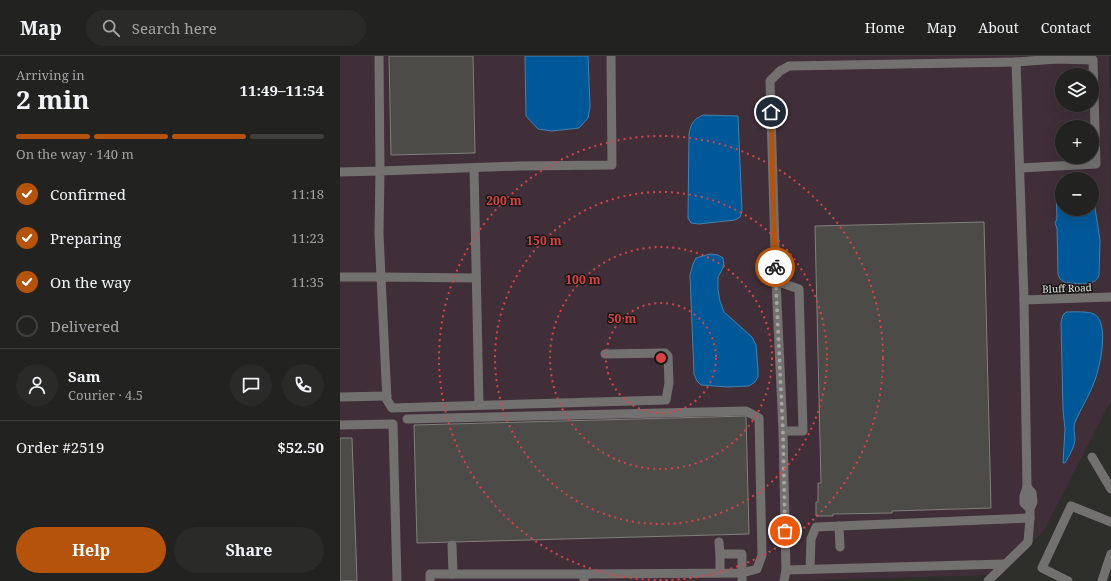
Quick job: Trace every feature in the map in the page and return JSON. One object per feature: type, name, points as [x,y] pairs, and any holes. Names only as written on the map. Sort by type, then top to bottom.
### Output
[{"type":"street","points":[[379,56],[379,234],[387,400],[392,408],[666,400],[669,383],[668,356],[665,353],[606,354]]},
{"type":"street","points":[[340,172],[612,164],[611,56]]},
{"type":"street","points":[[784,581],[786,570],[783,432],[776,280],[770,81],[780,71],[789,66],[1093,60],[1096,164],[1020,168]]},
{"type":"street","points":[[988,581],[1028,542],[1030,514],[1033,502],[1032,493],[1027,487],[1024,300],[1016,62]]},
{"type":"street","points":[[474,168],[479,405]]},
{"type":"street","points":[[340,277],[476,278]]},
{"type":"street","points":[[776,280],[799,289],[803,431],[783,432]]},
{"type":"street","name":"Bluff Road","points":[[1024,300],[1111,297]]},
{"type":"street","points":[[340,397],[387,396]]},
{"type":"street","points":[[406,418],[746,411],[759,418],[762,556],[757,569],[742,577],[720,573],[584,577],[430,574],[430,581]]},
{"type":"street","points":[[340,425],[393,424],[397,581]]},
{"type":"street","points":[[1092,457],[1111,489]]},
{"type":"street","points":[[1068,581],[1042,568],[1071,506],[1111,522]]},
{"type":"street","points":[[810,569],[811,539],[816,527],[1030,514]]},
{"type":"street","points":[[839,526],[840,547]]},
{"type":"street","points":[[719,542],[720,573]]},
{"type":"street","points":[[452,545],[453,574]]},
{"type":"street","points":[[720,554],[742,554],[742,577]]},
{"type":"street","points":[[1102,581],[1111,554]]},
{"type":"street","points":[[786,570],[1005,564]]},
{"type":"shaded area","points":[[340,56],[1109,56],[1111,400],[1045,529],[1002,575],[773,581],[340,581]]},
{"type":"water","points":[[525,56],[588,56],[590,107],[588,118],[579,128],[552,131],[538,129],[526,116]]},
{"type":"water","points":[[703,115],[738,116],[742,211],[740,217],[735,220],[699,224],[691,223],[688,218],[689,134],[693,122]]},
{"type":"water","points":[[1057,216],[1096,216],[1100,240],[1099,275],[1093,282],[1079,284],[1064,282],[1060,279],[1058,274],[1057,228],[1055,223]]},
{"type":"water","points":[[710,254],[718,255],[723,258],[724,266],[718,277],[718,290],[724,312],[752,337],[756,345],[758,377],[755,382],[749,386],[728,387],[701,385],[697,381],[694,374],[690,275],[696,258]]},
{"type":"water","points":[[1066,312],[1084,312],[1094,314],[1099,319],[1102,326],[1103,335],[1097,374],[1091,391],[1075,422],[1075,440],[1065,463],[1063,463],[1065,429],[1063,410],[1061,322],[1063,315]]},
{"type":"building","points":[[389,56],[473,56],[475,153],[391,155]]},
{"type":"building","points":[[984,222],[991,508],[892,511],[892,513],[833,514],[833,516],[816,516],[818,483],[821,483],[815,226]]},
{"type":"building","points":[[746,416],[749,534],[417,543],[414,425]]},
{"type":"building","points":[[340,438],[352,438],[357,581],[340,581]]},
{"type":"way so far","points":[[775,267],[783,432],[785,531]]},
{"type":"route","points":[[771,112],[775,267]]}]
